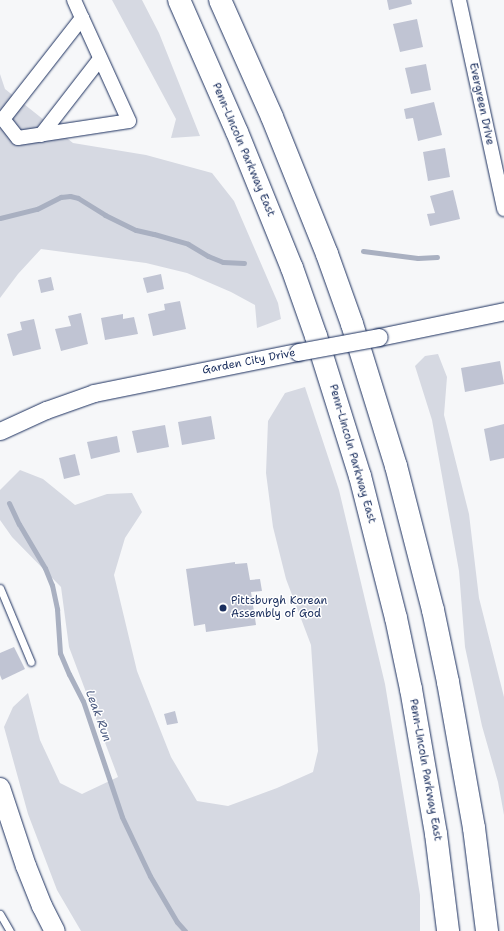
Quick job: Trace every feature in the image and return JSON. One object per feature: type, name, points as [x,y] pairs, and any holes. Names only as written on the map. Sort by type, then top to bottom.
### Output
[{"type":"highway","name":"Penn-Lincoln Parkway East","points":[[179,0],[237,132],[292,268],[319,343],[360,476],[395,611],[411,689],[436,834],[448,931]]},
{"type":"highway","points":[[220,0],[278,131],[327,254],[352,324],[396,466],[434,610],[474,828],[487,931]]},
{"type":"main road","points":[[0,788],[26,866],[42,906],[55,931]]},
{"type":"street","points":[[74,0],[129,121],[18,138],[3,119],[82,18]]},
{"type":"street","name":"Evergreen Drive","points":[[458,0],[504,209]]},
{"type":"street","points":[[41,134],[100,59]]},
{"type":"street","name":"Garden City Drive","points":[[0,431],[46,410],[94,393],[504,311]]},
{"type":"lane","points":[[0,588],[31,662]]},
{"type":"lane","points":[[0,914],[10,931]]},
{"type":"shaded area","points":[[112,0],[142,0],[159,33],[200,136],[171,138],[176,119]]},
{"type":"shaded area","points":[[0,74],[5,89],[73,143],[146,155],[212,173],[234,201],[278,303],[281,319],[257,328],[255,305],[231,292],[187,273],[146,263],[41,249],[18,274],[0,298]]},
{"type":"shaded area","points":[[438,354],[447,377],[444,415],[469,514],[479,598],[504,697],[504,815],[498,782],[482,726],[465,647],[459,571],[432,420],[415,366],[425,356]]},
{"type":"shaded area","points":[[305,387],[339,490],[385,684],[420,895],[420,931],[81,931],[57,890],[28,814],[4,727],[13,707],[28,693],[40,740],[60,783],[82,794],[118,777],[69,647],[61,587],[12,537],[0,520],[0,490],[20,470],[43,479],[75,505],[107,494],[132,493],[142,512],[125,538],[114,575],[137,671],[171,757],[197,801],[228,806],[277,788],[313,772],[318,751],[311,645],[286,579],[273,527],[266,473],[268,421],[285,393]]},
{"type":"building","points":[[387,0],[411,0],[412,4],[389,10]]},
{"type":"building","points":[[417,19],[423,47],[400,52],[393,24]]},
{"type":"building","points":[[426,64],[431,90],[411,94],[405,68]]},
{"type":"building","points":[[434,102],[442,135],[418,141],[413,118],[406,119],[404,109]]},
{"type":"building","points":[[445,148],[450,177],[428,181],[423,152]]},
{"type":"building","points":[[453,190],[460,219],[430,226],[427,214],[435,213],[430,196]]},
{"type":"building","points":[[161,274],[164,289],[147,293],[143,278]]},
{"type":"building","points":[[51,277],[54,290],[41,293],[38,280]]},
{"type":"building","points":[[180,301],[186,329],[153,336],[148,314],[165,310],[164,304]]},
{"type":"building","points":[[81,313],[88,344],[61,351],[55,329],[71,326],[68,316]]},
{"type":"building","points":[[123,314],[123,319],[134,317],[138,334],[105,340],[101,318]]},
{"type":"building","points":[[34,319],[41,349],[13,356],[7,334],[22,330],[20,322]]},
{"type":"building","points":[[500,361],[504,384],[465,392],[461,368]]},
{"type":"building","points":[[211,416],[215,439],[182,445],[178,422]]},
{"type":"building","points":[[504,424],[504,458],[490,461],[484,429]]},
{"type":"building","points":[[165,425],[169,447],[137,453],[132,431]]},
{"type":"building","points":[[117,436],[120,452],[91,459],[87,442]]},
{"type":"building","points":[[75,454],[80,475],[64,479],[59,458]]},
{"type":"building","name":"Pittsburgh Korean Assembly of God","points":[[235,562],[235,564],[247,563],[250,580],[260,579],[262,591],[251,592],[256,625],[206,632],[205,624],[194,626],[186,569]]},
{"type":"building","points":[[14,647],[25,669],[2,680],[0,675],[0,653]]},
{"type":"building","points":[[175,711],[178,723],[167,725],[164,714]]},
{"type":"waterway","points":[[0,218],[37,209],[61,197],[70,196],[78,198],[105,215],[136,230],[188,244],[208,256],[223,262],[244,263]]},
{"type":"waterway","points":[[363,251],[418,258],[437,257]]},
{"type":"waterway","name":"Leak Run","points":[[9,503],[19,524],[45,568],[52,585],[57,609],[60,653],[83,701],[122,817],[150,876],[177,922],[185,931]]},
{"type":"place","name":"Pittsburgh Korean Assembly of God","points":[[223,608]]}]
